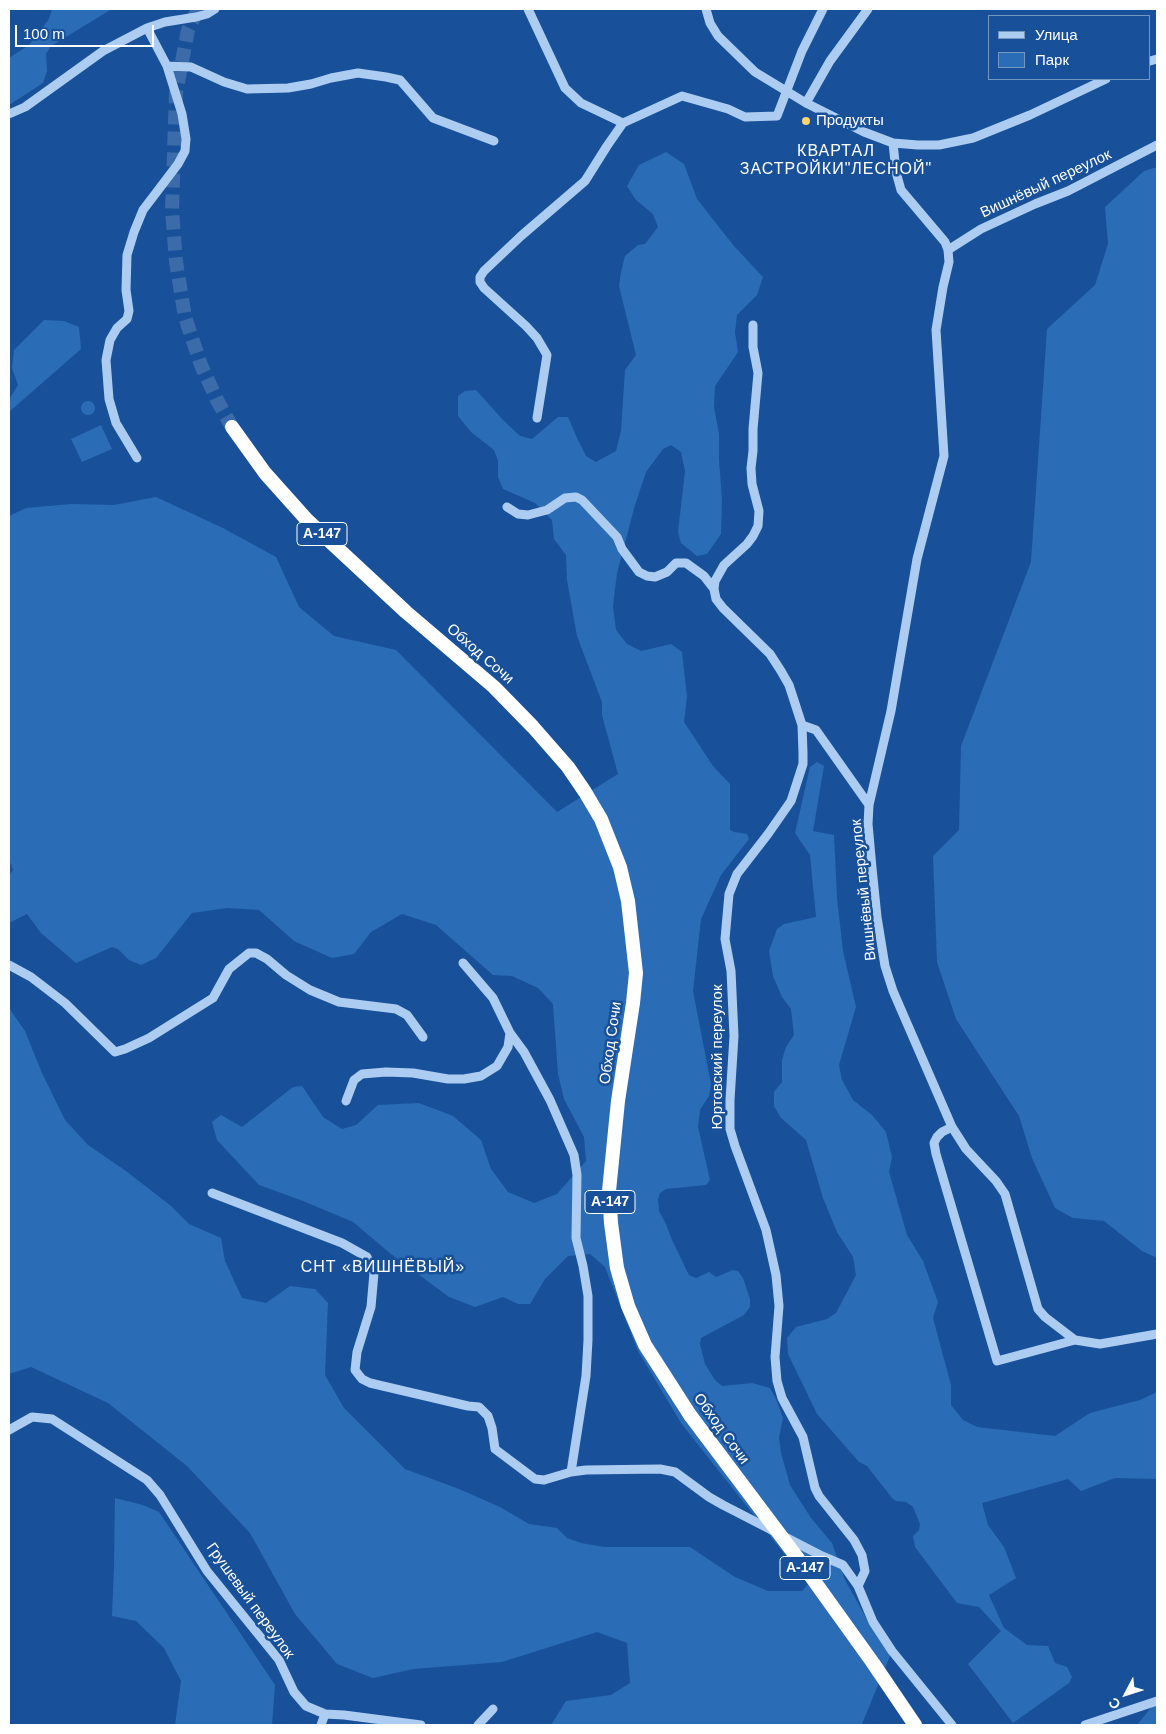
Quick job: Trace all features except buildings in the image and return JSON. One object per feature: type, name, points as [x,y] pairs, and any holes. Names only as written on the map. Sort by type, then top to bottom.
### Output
[{"type":"highway","name":"Обход Сочи","points":[[232,427],[265,473],[307,520],[406,612],[494,687],[533,727],[568,767],[597,812],[620,867],[628,901],[636,973],[634,1003],[618,1101],[609,1191],[617,1268],[628,1306],[645,1345],[685,1408],[802,1564],[915,1725]]},
{"type":"street","points":[[9,114],[25,107],[103,51],[147,28],[165,22],[208,14],[215,9]]},
{"type":"street","points":[[528,9],[565,88],[581,103],[623,123]]},
{"type":"street","points":[[706,9],[710,23],[718,36],[755,72],[786,93],[864,132],[893,143],[939,145],[973,138],[1030,115],[1104,80]]},
{"type":"street","points":[[537,418],[547,355],[526,326],[484,288],[480,282],[480,277],[484,271],[585,182],[623,123],[682,96],[728,109],[745,117],[777,116],[802,51],[823,9]]},
{"type":"street","points":[[806,103],[830,60],[868,9]]},
{"type":"street","points":[[137,458],[116,423],[109,399],[106,360],[110,340],[117,328],[126,319],[129,311],[126,290],[127,255],[134,232],[143,210],[185,152],[186,140],[182,114],[167,66],[147,28]]},
{"type":"street","points":[[167,66],[191,68],[224,82],[247,89],[288,88],[358,73],[400,80],[433,118],[494,141]]},
{"type":"street","points":[[893,143],[896,172],[901,190],[945,242],[948,250]]},
{"type":"street","name":"Вишнёвый переулок","points":[[1157,145],[1068,191],[1034,204],[981,229],[948,250],[949,262],[936,330],[944,456],[917,559],[891,711],[869,805],[868,824],[874,888],[886,966],[893,991],[952,1128],[966,1149],[996,1181],[1005,1194],[1038,1309],[1045,1317],[1075,1340],[1100,1344],[1157,1334]]},
{"type":"street","points":[[714,589],[715,581],[724,565],[747,544],[758,526],[760,511],[752,484],[751,468],[754,451],[753,429],[758,373],[753,347],[753,325]]},
{"type":"street","name":"Юртовский переулок","points":[[507,507],[518,514],[528,515],[547,510],[565,498],[576,497],[582,500],[617,537],[626,555],[639,572],[655,577],[666,572],[676,563],[686,563],[704,576],[714,589],[716,598],[723,608],[770,654],[789,685],[802,725],[802,764],[790,801],[768,834],[737,874],[729,894],[725,939],[731,971],[734,1036],[730,1129],[734,1146],[766,1230],[776,1275],[779,1293],[775,1357],[777,1382],[782,1398],[803,1437],[815,1488],[819,1496],[854,1540],[862,1555],[865,1571],[858,1586]]},
{"type":"street","points":[[802,725],[816,730],[869,805]]},
{"type":"street","points":[[9,965],[31,977],[65,1003],[115,1052],[126,1050],[149,1038],[213,998],[229,969],[249,953],[256,953],[310,990],[339,1002],[396,1009],[407,1015],[423,1037]]},
{"type":"street","points":[[463,963],[493,998],[510,1033],[524,1052],[550,1100],[574,1154],[577,1175],[576,1238],[588,1296],[588,1340],[586,1376],[571,1472]]},
{"type":"street","points":[[346,1101],[354,1080],[362,1074],[386,1072],[413,1073],[448,1079],[481,1076],[498,1066],[508,1048],[510,1033]]},
{"type":"street","points":[[952,1128],[942,1132],[937,1137],[934,1143],[936,1154],[997,1361],[1075,1340]]},
{"type":"street","points":[[212,1193],[342,1243],[367,1257],[374,1272],[370,1307],[357,1352],[355,1370],[362,1379],[370,1383],[478,1407],[488,1416],[495,1449],[535,1479],[544,1480],[571,1472],[586,1470],[660,1470],[675,1472],[709,1497],[822,1556],[843,1564],[858,1586],[874,1622],[892,1651],[952,1725]]},
{"type":"street","name":"Грушевый переулок","points":[[9,1430],[32,1417],[52,1419],[147,1480],[160,1494],[207,1571],[279,1660],[294,1692],[306,1706],[325,1714],[422,1725]]},
{"type":"street","points":[[1085,1725],[1108,1722],[1157,1700]]},
{"type":"street","points":[[478,1725],[493,1709]]},
{"type":"street","points":[[321,1725],[325,1714]]},
{"type":"green space","points":[[52,9],[112,9],[51,46],[46,54],[47,71],[43,83],[9,105],[9,58],[29,45],[49,19]]},
{"type":"green space","points":[[666,152],[684,164],[697,199],[734,246],[763,277],[757,295],[737,315],[735,332],[738,352],[715,386],[714,407],[719,434],[722,500],[721,534],[707,554],[697,556],[681,543],[678,532],[685,471],[681,452],[671,445],[663,449],[646,472],[635,505],[617,573],[613,606],[616,630],[627,644],[641,651],[671,644],[682,652],[687,697],[684,722],[713,766],[730,784],[730,830],[747,834],[749,839],[721,875],[701,919],[693,991],[711,1084],[709,1096],[700,1110],[698,1127],[710,1180],[706,1185],[666,1189],[660,1193],[658,1199],[659,1211],[689,1275],[696,1278],[709,1272],[716,1277],[733,1270],[738,1271],[743,1278],[750,1299],[750,1307],[744,1315],[701,1338],[700,1344],[705,1364],[715,1380],[722,1386],[752,1383],[770,1388],[783,1418],[779,1437],[781,1453],[790,1485],[811,1518],[832,1543],[845,1580],[869,1623],[892,1651],[862,1724],[857,1725],[551,1725],[566,1701],[611,1695],[630,1683],[627,1643],[597,1632],[502,1662],[413,1669],[373,1678],[337,1664],[295,1614],[250,1533],[187,1466],[108,1403],[31,1367],[9,1374],[9,1008],[25,1031],[42,1073],[65,1120],[88,1145],[126,1171],[171,1206],[189,1224],[221,1238],[225,1261],[242,1298],[266,1303],[290,1286],[315,1289],[328,1303],[325,1375],[344,1408],[405,1469],[500,1507],[529,1524],[557,1528],[567,1538],[581,1543],[604,1547],[690,1547],[735,1577],[768,1591],[802,1591],[808,1584],[681,1423],[638,1351],[605,1267],[590,1254],[568,1256],[545,1279],[530,1304],[518,1304],[503,1297],[475,1307],[449,1297],[391,1254],[353,1222],[259,1185],[217,1140],[212,1122],[221,1115],[242,1127],[293,1087],[302,1086],[323,1117],[342,1129],[356,1125],[378,1105],[419,1103],[453,1116],[481,1140],[491,1169],[508,1192],[534,1203],[557,1194],[586,1161],[584,1137],[564,1099],[558,1074],[553,1004],[538,988],[512,976],[493,975],[436,925],[402,914],[371,932],[354,954],[332,958],[294,941],[259,910],[227,908],[192,913],[156,958],[141,965],[129,960],[118,949],[112,947],[76,963],[41,933],[27,914],[9,923],[9,876],[13,870],[9,859],[9,516],[26,508],[71,504],[114,505],[156,497],[223,528],[276,557],[299,607],[334,636],[396,650],[557,812],[618,774],[602,715],[602,702],[577,636],[567,580],[566,555],[554,539],[552,520],[535,503],[503,489],[498,477],[498,461],[494,450],[471,432],[458,416],[458,396],[465,391],[476,390],[520,436],[532,439],[558,417],[568,417],[586,456],[596,462],[616,451],[621,431],[625,370],[636,355],[619,286],[621,272],[625,256],[638,245],[645,244],[658,227],[653,214],[636,200],[627,186],[639,165]]},
{"type":"green space","points":[[1157,167],[1157,1258],[1142,1251],[1104,1221],[1073,1218],[1055,1208],[1032,1158],[1019,1116],[956,1019],[937,962],[933,856],[959,830],[961,746],[1031,562],[1047,329],[1095,285],[1108,244],[1105,207],[1144,171]]},
{"type":"green space","points":[[44,320],[64,321],[79,327],[81,349],[9,412],[9,400],[18,385],[12,368],[14,350]]},
{"type":"green space","points":[[85,401],[91,401],[95,408],[91,415],[85,415],[81,411],[81,405]]},
{"type":"green space","points":[[101,425],[112,449],[82,462],[71,439]]},
{"type":"green space","points":[[817,762],[824,766],[813,831],[834,835],[837,898],[843,951],[856,1007],[839,1065],[842,1080],[853,1100],[872,1115],[886,1132],[892,1157],[889,1172],[907,1235],[923,1261],[938,1302],[933,1318],[951,1385],[951,1405],[963,1420],[977,1427],[1055,1436],[1090,1413],[1140,1400],[1157,1392],[1157,1479],[1115,1478],[1081,1491],[1068,1479],[982,1503],[988,1525],[1004,1547],[1016,1578],[989,1595],[1004,1628],[1027,1645],[1048,1646],[1055,1663],[1067,1667],[1072,1677],[1069,1683],[1013,1723],[968,1664],[1001,1631],[979,1607],[957,1603],[915,1547],[913,1536],[919,1530],[920,1524],[913,1507],[906,1502],[896,1501],[892,1498],[867,1466],[859,1462],[817,1414],[788,1354],[787,1338],[796,1327],[827,1319],[836,1313],[856,1275],[853,1257],[837,1232],[823,1198],[806,1140],[781,1118],[774,1106],[774,1092],[782,1082],[782,1060],[786,1047],[794,1035],[791,1009],[782,997],[773,976],[769,951],[777,929],[784,924],[816,917],[810,855],[795,833],[810,767]]},
{"type":"green space","points":[[115,1498],[143,1505],[159,1512],[275,1685],[272,1725],[175,1725],[181,1681],[164,1648],[136,1621],[112,1616]]},
{"type":"green space","points":[[1157,1703],[1157,1725],[1137,1725],[1153,1705]]},
{"type":"tunnel","points":[[198,9],[188,30],[176,93],[172,210],[176,262],[185,317],[201,365],[232,427]]},
{"type":"place","name":"Продукты","points":[[806,121]]},
{"type":"district","name":"КВАРТАЛ ЗАСТРОЙКИ\"ЛЕСНОЙ\"","points":[[836,161]]},
{"type":"district","name":"СНТ «ВИШНЁВЫЙ»","points":[[383,1268]]}]
